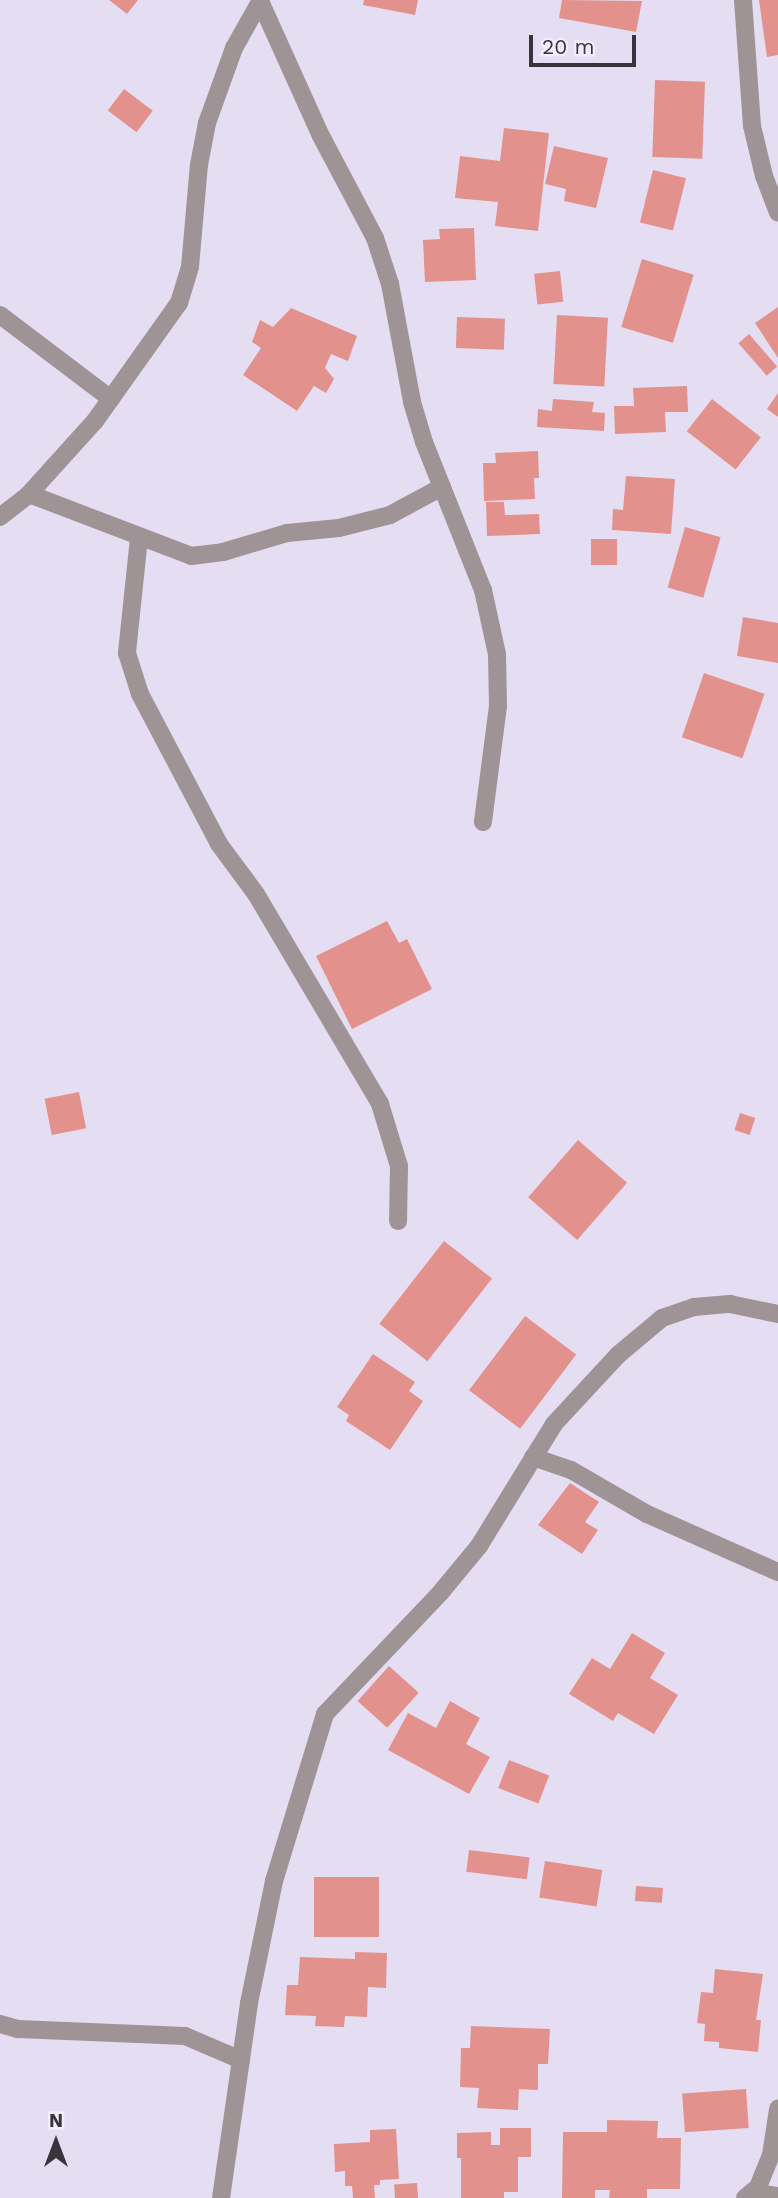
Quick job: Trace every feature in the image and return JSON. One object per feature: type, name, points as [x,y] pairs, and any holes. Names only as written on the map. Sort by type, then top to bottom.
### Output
[{"type":"street","points":[[743,0],[752,126],[764,176],[778,212]]},
{"type":"street","points":[[0,517],[29,494],[95,421],[145,355],[179,303],[190,267],[207,123],[234,48],[260,1]]},
{"type":"street","points":[[260,1],[321,136],[376,238],[390,284],[412,402],[483,590],[497,654],[498,706],[483,822]]},
{"type":"street","points":[[0,315],[111,399]]},
{"type":"street","points":[[29,494],[191,556],[223,552],[287,533],[339,528],[390,515],[442,487]]},
{"type":"street","points":[[139,538],[127,653],[140,694],[219,844],[256,894],[380,1104],[399,1166],[398,1221]]},
{"type":"street","points":[[221,2198],[241,2060],[274,1881],[325,1714],[441,1592],[479,1546],[533,1457],[563,1414],[618,1355],[662,1318],[694,1307],[730,1304],[778,1314]]},
{"type":"street","points":[[533,1457],[571,1470],[648,1514],[778,1572]]},
{"type":"street","points":[[0,2024],[18,2029],[185,2036],[241,2060]]},
{"type":"street","points":[[748,2195],[758,2187],[771,2155],[778,2109]]},
{"type":"street","points":[[748,2195],[778,2196]]},
{"type":"building","points":[[109,0],[138,0],[127,14]]},
{"type":"building","points":[[364,0],[418,0],[415,15],[363,5]]},
{"type":"building","points":[[562,0],[642,1],[636,32],[559,18]]},
{"type":"building","points":[[759,0],[778,0],[778,55],[767,57]]},
{"type":"building","points":[[655,80],[705,82],[702,159],[652,157]]},
{"type":"building","points":[[124,89],[153,111],[137,132],[108,111]]},
{"type":"building","points":[[504,128],[549,133],[538,231],[495,226],[498,202],[455,198],[460,156],[500,161]]},
{"type":"building","points":[[554,146],[608,158],[596,208],[564,201],[566,189],[545,184]]},
{"type":"building","points":[[653,170],[686,178],[673,231],[640,222]]},
{"type":"building","points":[[474,228],[476,280],[425,282],[423,240],[440,239],[439,229]]},
{"type":"building","points":[[642,259],[694,275],[673,343],[621,327]]},
{"type":"building","points":[[560,271],[563,302],[537,305],[534,274]]},
{"type":"building","points":[[778,307],[778,358],[755,323]]},
{"type":"building","points":[[291,308],[357,336],[348,361],[331,354],[325,368],[334,379],[326,393],[314,386],[297,411],[243,375],[261,348],[252,342],[260,320],[273,327]]},
{"type":"building","points":[[557,315],[608,318],[604,387],[553,384]]},
{"type":"building","points":[[457,317],[505,319],[504,350],[456,348]]},
{"type":"building","points":[[749,334],[777,366],[767,376],[738,343]]},
{"type":"building","points":[[687,386],[688,412],[665,412],[666,432],[615,434],[614,406],[634,406],[633,388]]},
{"type":"building","points":[[778,393],[778,417],[767,409]]},
{"type":"building","points":[[553,399],[594,402],[592,412],[605,413],[604,431],[537,427],[538,409],[552,411]]},
{"type":"building","points":[[712,399],[761,437],[736,469],[687,431]]},
{"type":"building","points":[[538,451],[539,478],[534,478],[535,499],[484,501],[483,463],[496,463],[495,453]]},
{"type":"building","points":[[626,476],[675,479],[671,534],[612,530],[613,509],[623,510]]},
{"type":"building","points":[[486,502],[504,502],[505,515],[539,514],[540,534],[487,536]]},
{"type":"building","points":[[685,527],[721,537],[703,598],[668,588]]},
{"type":"building","points":[[591,539],[617,539],[617,565],[591,565]]},
{"type":"building","points":[[743,617],[778,623],[778,663],[737,656]]},
{"type":"building","points":[[704,673],[765,694],[742,758],[682,737]]},
{"type":"building","points":[[387,921],[399,943],[407,939],[432,989],[352,1029],[316,956]]},
{"type":"building","points":[[79,1092],[86,1128],[52,1135],[45,1099]]},
{"type":"building","points":[[740,1113],[755,1118],[750,1135],[734,1130]]},
{"type":"building","points":[[578,1140],[627,1183],[577,1240],[528,1197]]},
{"type":"building","points":[[444,1241],[492,1279],[427,1361],[379,1324]]},
{"type":"building","points":[[525,1316],[576,1355],[520,1429],[469,1390]]},
{"type":"building","points":[[373,1354],[415,1382],[409,1391],[423,1401],[390,1450],[346,1421],[349,1415],[337,1407]]},
{"type":"building","points":[[570,1483],[599,1502],[585,1522],[598,1530],[582,1554],[538,1525]]},
{"type":"building","points":[[632,1633],[665,1653],[650,1678],[678,1695],[654,1734],[618,1713],[613,1721],[569,1694],[592,1658],[610,1669]]},
{"type":"building","points":[[389,1666],[419,1693],[387,1728],[358,1701]]},
{"type":"building","points":[[450,1701],[480,1718],[466,1744],[490,1757],[469,1794],[388,1750],[408,1713],[436,1728]]},
{"type":"building","points":[[509,1760],[549,1775],[538,1803],[498,1788]]},
{"type":"building","points":[[469,1850],[530,1857],[527,1879],[466,1872]]},
{"type":"building","points":[[545,1861],[602,1870],[596,1907],[539,1898]]},
{"type":"building","points":[[314,1877],[379,1877],[379,1937],[314,1937]]},
{"type":"building","points":[[636,1886],[663,1888],[662,1903],[635,1901]]},
{"type":"building","points":[[355,1952],[387,1953],[386,1988],[368,1987],[367,2017],[345,2016],[344,2027],[315,2026],[316,2016],[285,2015],[287,1985],[298,1985],[300,1957],[355,1959]]},
{"type":"building","points":[[715,1969],[763,1974],[756,2020],[761,2020],[758,2052],[719,2048],[719,2042],[704,2041],[705,2024],[697,2023],[701,1992],[713,1993]]},
{"type":"building","points":[[471,2026],[550,2029],[548,2064],[538,2064],[538,2090],[519,2089],[518,2110],[477,2108],[479,2088],[460,2087],[461,2048],[470,2048]]},
{"type":"building","points":[[746,2089],[749,2128],[685,2132],[682,2093]]},
{"type":"building","points":[[607,2120],[658,2121],[657,2138],[681,2138],[680,2189],[647,2189],[647,2198],[609,2198],[610,2190],[595,2190],[595,2198],[562,2198],[563,2132],[607,2132]]},
{"type":"building","points":[[500,2128],[531,2128],[531,2157],[518,2157],[518,2192],[504,2192],[504,2198],[461,2198],[461,2158],[457,2158],[457,2133],[491,2132],[491,2145],[500,2145]]},
{"type":"building","points":[[396,2129],[399,2179],[380,2180],[380,2185],[374,2185],[375,2198],[353,2198],[352,2186],[345,2186],[345,2171],[335,2172],[334,2144],[370,2142],[370,2130]]},
{"type":"building","points":[[417,2183],[418,2198],[395,2198],[394,2185]]}]
